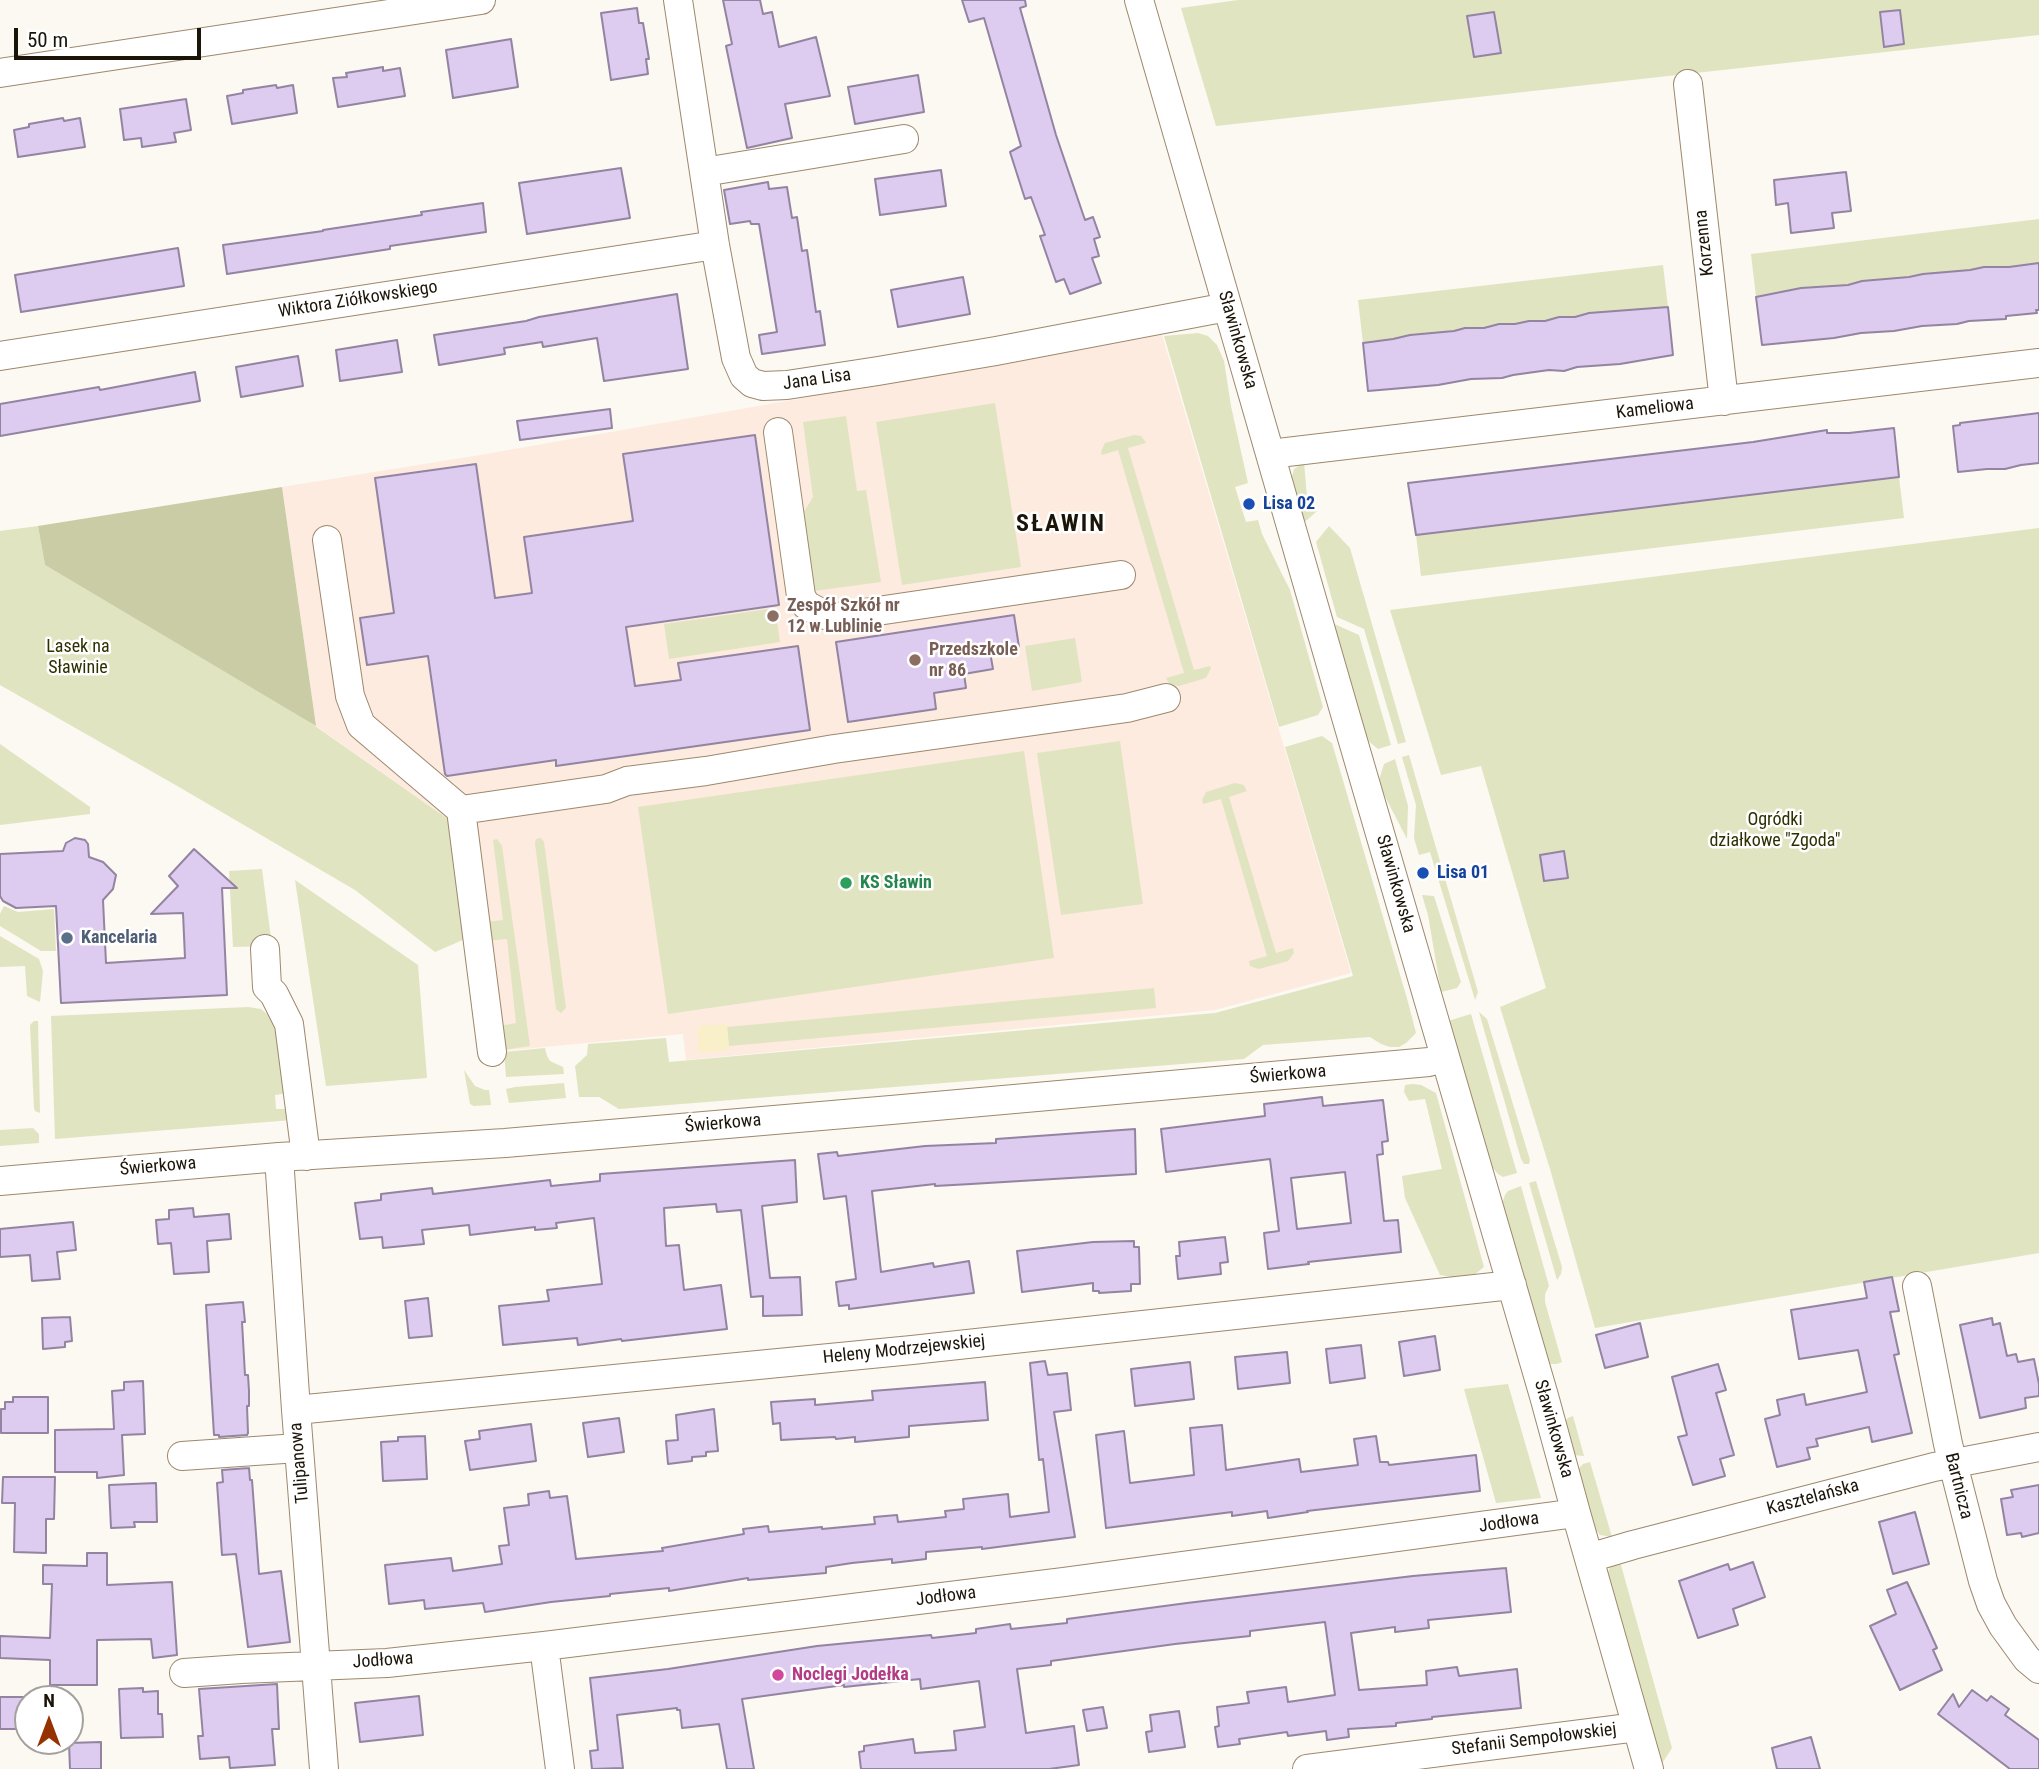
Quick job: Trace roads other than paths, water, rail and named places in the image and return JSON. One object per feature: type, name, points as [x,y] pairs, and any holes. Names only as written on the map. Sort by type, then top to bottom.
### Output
[{"type":"street","points":[[0,73],[481,0]]},
{"type":"street","name":"Jana Lisa","points":[[678,0],[715,245],[736,358],[744,376],[752,383],[763,386],[788,385],[931,362],[1227,306]]},
{"type":"street","name":"Sławinkowska","points":[[1139,0],[1561,1454],[1649,1769]]},
{"type":"street","name":"Korzenna","points":[[1688,84],[1724,401]]},
{"type":"street","points":[[704,172],[904,139]]},
{"type":"street","name":"Wiktora Ziółkowskiego","points":[[0,356],[715,245]]},
{"type":"street","name":"Kameliowa","points":[[1270,454],[2039,363]]},
{"type":"street","points":[[778,432],[801,596],[806,605],[825,615],[837,617],[1121,575]]},
{"type":"street","points":[[327,540],[350,696],[361,725],[461,810],[492,1052]]},
{"type":"street","points":[[461,810],[606,789],[627,781],[706,771],[834,749],[1127,708],[1166,698]]},
{"type":"street","name":"Tulipanowa","points":[[265,949],[267,988],[274,995],[289,1024],[296,1410],[324,1769]]},
{"type":"street","name":"Świerkowa","points":[[0,1181],[891,1110],[1429,1062],[1445,1057]]},
{"type":"street","name":"Heleny Modrzejewskiej","points":[[296,1410],[912,1350],[1512,1285]]},
{"type":"street","name":"Bartnicza","points":[[1917,1286],[1953,1463],[1983,1581],[1991,1604],[2012,1640],[2039,1669]]},
{"type":"street","name":"Kasztelańska","points":[[1589,1558],[1953,1463],[2039,1447]]},
{"type":"street","points":[[182,1457],[298,1448]]},
{"type":"street","name":"Jodłowa","points":[[184,1673],[387,1662],[544,1646],[1064,1582],[1576,1513]]},
{"type":"street","points":[[544,1646],[560,1769]]},
{"type":"street","name":"Stefanii Sempołowskiej","points":[[1307,1769],[1637,1727]]},
{"type":"place","name":"Lisa 02","points":[[1249,504]]},
{"type":"place","name":"Zespół Szkół nr 12 w Lublinie","points":[[773,616]]},
{"type":"place","name":"Przedszkole nr 86","points":[[915,660]]},
{"type":"place","name":"Lisa 01","points":[[1423,873]]},
{"type":"place","name":"KS Sławin","points":[[846,883]]},
{"type":"place","name":"Kancelaria","points":[[67,938]]},
{"type":"place","name":"Noclegi Jodełka","points":[[778,1675]]},
{"type":"district","name":"SŁAWIN","points":[[1061,525]]},
{"type":"park label","name":"Lasek na Sławinie","points":[[78,657]]},
{"type":"park label","name":"Ogródki działkowe \"Zgoda\"","points":[[1775,830]]}]
